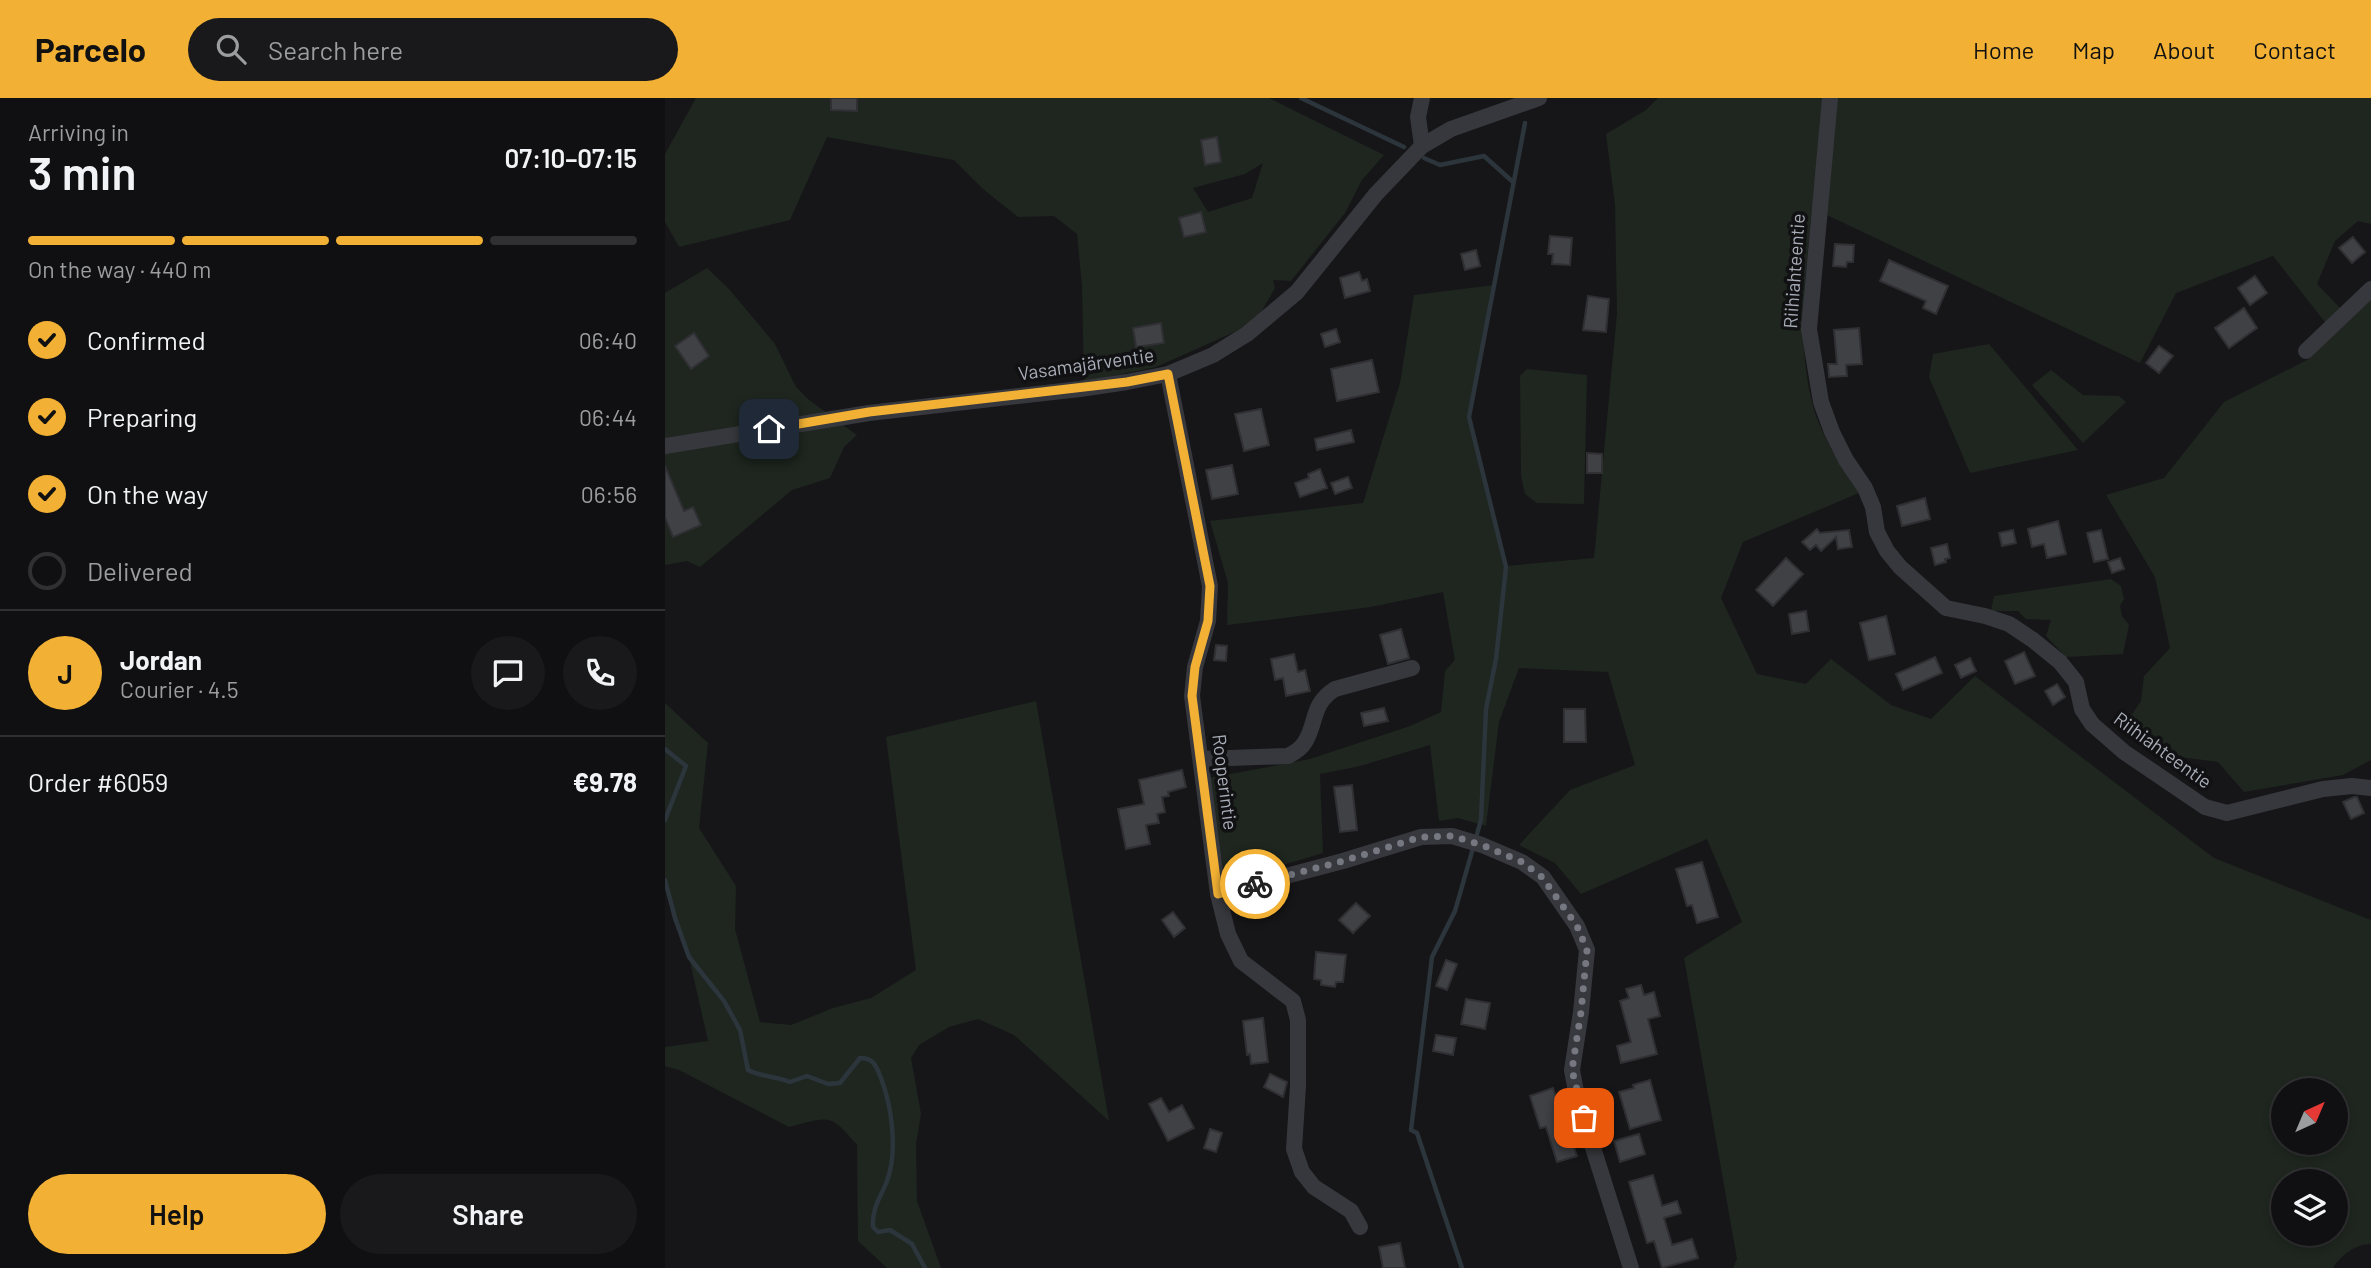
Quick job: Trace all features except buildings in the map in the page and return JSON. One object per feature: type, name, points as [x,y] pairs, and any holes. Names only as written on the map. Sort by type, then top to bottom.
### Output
[{"type":"street","points":[[1422,98],[1418,117],[1422,145]]},
{"type":"street","name":"Vasamajärventie","points":[[665,446],[869,412],[1080,389],[1168,374],[1213,355],[1247,334],[1297,292],[1376,194],[1422,145],[1451,129],[1539,98]]},
{"type":"street","name":"Riihiahteentie","points":[[1830,98],[1809,329],[1824,412],[1846,460],[1865,488],[1873,507],[1877,532],[1899,568],[1947,608],[2009,624],[2033,640],[2060,662],[2077,682],[2082,709],[2092,724],[2123,752],[2205,807],[2227,813],[2323,789],[2352,786],[2371,788]]},
{"type":"street","points":[[2306,351],[2371,289]]},
{"type":"street","name":"Rooperintie","points":[[1168,374],[1210,586],[1208,621],[1195,667],[1192,696],[1218,894],[1228,934],[1241,961],[1293,1001],[1298,1020],[1294,1149],[1302,1172],[1314,1186],[1351,1211],[1360,1227]]},
{"type":"street","points":[[1201,759],[1287,756],[1299,750],[1306,741],[1311,722],[1326,694],[1335,689],[1412,668]]},
{"type":"street","points":[[1218,894],[1421,837],[1452,836],[1474,843],[1522,862],[1542,877],[1577,926],[1587,950],[1572,1070],[1577,1097],[1631,1268]]},
{"type":"shaded area","points":[[696,98],[1269,98],[1384,155],[1362,180],[1345,213],[1291,281],[1273,280],[1275,288],[1260,314],[1239,330],[1156,367],[1084,382],[1082,286],[1077,234],[1054,216],[1018,217],[983,189],[954,160],[827,137],[790,220],[679,247],[665,222],[665,154]],"holes":[[[1263,163],[1252,198],[1208,212],[1193,188],[1245,174]]]},
{"type":"shaded area","points":[[1658,98],[2371,98],[2371,224],[2358,221],[2335,241],[2317,284],[2342,310],[2328,326],[2273,256],[2176,293],[2140,363],[1812,208],[1803,330],[1807,378],[1820,426],[1859,493],[1743,542],[1721,598],[1757,674],[1806,684],[1831,659],[1891,705],[1931,719],[1975,676],[2214,858],[2371,920],[2371,1244],[2349,1251],[2333,1268],[1733,1268],[1737,1259],[1684,958],[1742,922],[1707,839],[1581,894],[1555,863],[1519,845],[1570,790],[1635,765],[1608,672],[1519,668],[1499,722],[1486,826],[1458,818],[1439,821],[1430,745],[1360,766],[1320,774],[1323,853],[1225,882],[1209,778],[1310,759],[1410,726],[1441,712],[1445,671],[1455,660],[1443,592],[1371,607],[1227,625],[1228,583],[1210,521],[1363,503],[1400,383],[1414,295],[1494,285],[1469,417],[1506,566],[1594,558],[1617,313],[1615,205],[1606,134],[1646,110]]},
{"type":"shaded area","points":[[707,268],[729,289],[775,344],[796,387],[809,400],[857,435],[844,447],[830,478],[792,490],[700,567],[687,561],[665,565],[665,293]]},
{"type":"shaded area","points":[[2371,299],[2371,760],[2343,775],[2244,792],[2218,762],[2180,757],[2128,720],[2141,701],[2144,676],[2170,648],[2155,577],[2106,495],[2164,478],[2224,402],[2309,359]]},
{"type":"shaded area","points":[[1989,344],[2078,450],[1970,473],[1929,377],[1933,354]]},
{"type":"shaded area","points":[[1527,369],[1587,375],[1584,504],[1537,503],[1525,494],[1521,476],[1520,376]]},
{"type":"shaded area","points":[[2051,370],[2083,395],[2119,396],[2126,402],[2083,443],[2032,385]]},
{"type":"shaded area","points":[[2111,579],[2121,586],[2124,599],[2120,606],[2122,616],[2129,625],[2123,654],[2066,657],[2046,636],[2051,620],[2026,619],[2018,611],[1991,611],[1994,596]]},
{"type":"shaded area","points":[[1036,701],[1109,1121],[1014,1035],[978,1019],[949,1027],[919,1045],[911,1058],[921,1114],[916,1144],[917,1201],[941,1268],[887,1268],[858,1241],[857,1145],[840,1127],[834,1122],[821,1120],[789,1127],[679,1070],[665,1066],[665,1047],[708,1041],[689,957],[665,880],[665,703],[708,743],[699,828],[736,886],[735,929],[760,1022],[791,1025],[833,1008],[871,998],[916,970],[886,737]]},
{"type":"waterway","points":[[1301,98],[1404,147]]},
{"type":"waterway","points":[[1462,1268],[1417,1133],[1411,1130],[1432,957],[1455,911],[1481,820],[1486,709],[1496,659],[1506,567],[1469,417],[1525,123]]},
{"type":"waterway","points":[[1424,158],[1440,165],[1484,156],[1513,182]]},
{"type":"waterway","points":[[665,749],[686,766],[665,820]]},
{"type":"waterway","points":[[665,880],[689,957],[724,1001],[740,1030],[748,1070],[790,1082],[807,1076],[828,1084],[840,1083],[860,1058],[868,1059],[876,1066],[888,1102],[893,1143],[890,1169],[875,1208],[873,1227],[878,1232],[890,1230],[912,1244],[925,1268]]},
{"type":"way so far","points":[[1255,884],[1421,837],[1452,836],[1522,862],[1542,877],[1562,903],[1577,926],[1587,950],[1572,1070],[1584,1118]]},
{"type":"route","points":[[769,429],[869,412],[1080,389],[1168,374],[1210,586],[1208,621],[1195,667],[1192,696],[1218,894],[1255,884]]}]
